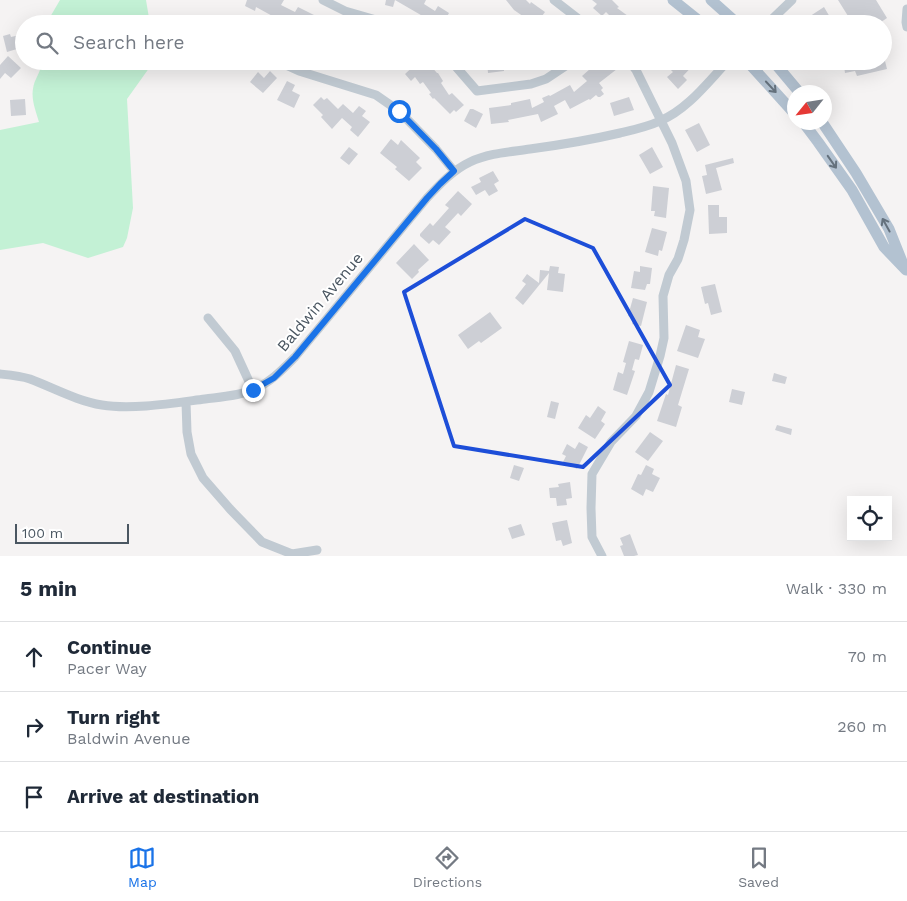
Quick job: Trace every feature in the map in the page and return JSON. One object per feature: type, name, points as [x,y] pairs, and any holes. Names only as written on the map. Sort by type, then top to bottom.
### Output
[{"type":"main road","points":[[673,0],[692,15]]},
{"type":"main road","points":[[711,0],[728,15]]},
{"type":"main road","points":[[755,70],[787,105]]},
{"type":"main road","points":[[781,70],[793,85]]},
{"type":"main road","points":[[809,130],[852,190],[884,246],[906,270]]},
{"type":"main road","points":[[827,130],[856,173],[889,229],[906,270]]},
{"type":"street","points":[[323,0],[345,11],[359,15]]},
{"type":"street","points":[[554,0],[573,15]]},
{"type":"street","points":[[776,15],[792,0]]},
{"type":"street","points":[[907,9],[907,27]]},
{"type":"street","points":[[297,70],[376,95],[399,111],[436,149],[454,171]]},
{"type":"street","points":[[459,70],[478,91],[539,81],[546,79],[560,70]]},
{"type":"street","points":[[602,556],[592,537],[592,474],[611,442],[636,416],[649,392],[664,338],[663,296],[669,275],[678,259],[684,240],[690,210],[686,181],[672,143],[636,70]]},
{"type":"street","name":"Baldwin Avenue","points":[[0,374],[28,378],[70,396],[101,405],[134,406],[186,402],[236,395],[253,390],[274,378],[295,357],[427,198],[454,171],[488,155],[571,144],[630,131],[661,121],[690,102],[720,70]]},
{"type":"street","points":[[208,318],[235,351],[253,390]]},
{"type":"street","points":[[186,402],[187,432],[191,454],[203,478],[230,509],[262,542],[292,554],[317,550]]},
{"type":"highlighted area","points":[[525,219],[593,248],[670,385],[583,467],[454,446],[404,292]]},
{"type":"green space","points":[[60,0],[146,0],[148,15],[51,15]]},
{"type":"green space","points":[[40,70],[148,70],[127,99],[133,208],[127,238],[123,247],[88,258],[43,243],[0,250],[0,130],[39,122],[34,106],[34,85]]},
{"type":"building","points":[[247,0],[284,0],[281,5],[295,12],[298,7],[314,15],[271,15],[256,7],[255,11],[245,6]]},
{"type":"building","points":[[386,0],[395,0],[393,7],[385,5]]},
{"type":"building","points":[[395,0],[426,0],[424,4],[435,11],[438,6],[449,13],[448,15],[421,15]]},
{"type":"building","points":[[506,0],[526,0],[545,12],[543,15],[521,15],[514,10]]},
{"type":"building","points":[[592,0],[612,0],[619,7],[617,8],[627,15],[609,15],[606,12],[601,15],[593,8],[597,4]]},
{"type":"building","points":[[838,0],[876,0],[885,15],[847,15]]},
{"type":"building","points":[[824,7],[829,15],[812,15]]},
{"type":"building","points":[[10,34],[11,37],[15,36],[15,50],[7,52],[3,36]]},
{"type":"building","points":[[8,56],[15,62],[15,70],[19,70],[11,78],[5,73],[0,79],[0,65]]},
{"type":"building","points":[[409,70],[434,70],[443,81],[441,83],[449,95],[452,93],[464,105],[456,112],[454,110],[450,114],[433,99],[423,82],[420,84],[415,77],[411,81],[405,74]]},
{"type":"building","points":[[488,70],[504,70],[504,71],[488,73]]},
{"type":"building","points":[[589,70],[616,70],[599,83],[603,88],[601,90],[604,94],[600,97],[596,95],[590,100],[570,109],[565,100],[554,106],[558,114],[541,122],[538,114],[508,120],[509,122],[491,124],[489,108],[511,105],[511,103],[530,99],[532,108],[544,102],[542,98],[550,96],[570,85],[574,92],[587,81],[582,76]]},
{"type":"building","points":[[671,70],[689,70],[683,76],[687,80],[678,89],[667,77],[673,72]]},
{"type":"building","points":[[845,70],[883,70],[857,76],[855,71],[845,73]]},
{"type":"building","points":[[270,71],[277,78],[263,93],[250,82],[258,72],[264,78]]},
{"type":"building","points":[[287,81],[295,85],[292,91],[300,95],[294,108],[277,100]]},
{"type":"building","points":[[321,97],[324,100],[327,98],[338,109],[343,104],[353,113],[359,106],[366,111],[362,116],[370,122],[358,137],[350,130],[352,127],[342,118],[332,129],[321,117],[323,115],[313,105]]},
{"type":"building","points":[[629,97],[634,110],[614,116],[610,103]]},
{"type":"building","points":[[25,99],[26,115],[11,116],[10,100]]},
{"type":"building","points":[[470,109],[483,114],[476,128],[464,121]]},
{"type":"building","points":[[699,123],[710,145],[697,152],[685,130]]},
{"type":"building","points":[[391,139],[398,145],[401,140],[420,158],[416,162],[422,168],[409,181],[395,169],[397,167],[380,153]]},
{"type":"building","points":[[349,147],[358,154],[349,165],[340,158]]},
{"type":"building","points":[[652,147],[663,167],[650,174],[639,155]]},
{"type":"building","points":[[733,158],[734,163],[716,168],[722,190],[706,194],[702,176],[707,175],[705,165]]},
{"type":"building","points":[[493,171],[499,181],[494,184],[498,191],[489,196],[485,190],[476,195],[471,187],[481,182],[479,178]]},
{"type":"building","points":[[653,186],[669,188],[666,218],[654,216],[655,211],[651,211]]},
{"type":"building","points":[[458,191],[472,204],[461,216],[458,213],[445,227],[451,232],[439,245],[433,240],[429,244],[420,234],[430,223],[433,226],[449,208],[445,205]]},
{"type":"building","points":[[708,205],[719,205],[719,217],[727,217],[727,233],[709,234]]},
{"type":"building","points":[[652,228],[667,232],[662,251],[659,250],[658,256],[645,252]]},
{"type":"building","points":[[414,244],[429,260],[418,270],[419,272],[412,279],[396,263]]},
{"type":"building","points":[[550,266],[559,267],[558,273],[565,274],[563,292],[547,290],[549,273],[523,305],[515,298],[526,284],[522,281],[527,274],[539,283],[540,270],[549,271]]},
{"type":"building","points":[[640,266],[652,268],[650,284],[647,284],[645,290],[631,288],[634,271],[640,272]]},
{"type":"building","points":[[715,284],[722,312],[711,315],[708,303],[705,304],[701,287]]},
{"type":"building","points":[[633,298],[647,302],[641,326],[632,324],[634,318],[628,316]]},
{"type":"building","points":[[490,312],[502,328],[481,343],[479,341],[468,349],[458,335]]},
{"type":"building","points":[[686,325],[700,330],[698,337],[705,339],[698,358],[677,351]]},
{"type":"building","points":[[629,341],[643,345],[639,360],[635,359],[632,370],[635,371],[627,395],[613,390],[618,372],[623,374],[626,363],[623,362]]},
{"type":"building","points":[[676,365],[689,369],[678,405],[682,407],[676,427],[657,421],[666,394],[668,395]]},
{"type":"building","points":[[774,373],[787,377],[785,384],[772,381]]},
{"type":"building","points":[[732,389],[745,392],[742,405],[729,402]]},
{"type":"building","points":[[551,401],[559,403],[555,419],[547,417]]},
{"type":"building","points":[[598,406],[606,412],[601,421],[605,424],[595,439],[578,428],[586,415],[590,418]]},
{"type":"building","points":[[777,425],[792,429],[791,435],[775,430]]},
{"type":"building","points":[[650,432],[663,441],[648,461],[635,452]]},
{"type":"building","points":[[579,442],[588,447],[577,469],[563,462],[566,456],[562,454],[567,444],[575,449]]},
{"type":"building","points":[[514,465],[524,468],[519,481],[510,478]]},
{"type":"building","points":[[646,465],[654,469],[652,474],[660,478],[653,492],[646,489],[643,496],[631,489],[638,474],[641,475]]},
{"type":"building","points":[[570,482],[572,498],[566,499],[567,505],[557,506],[556,498],[550,498],[549,488],[559,487],[558,484]]},
{"type":"building","points":[[567,520],[572,543],[563,546],[561,540],[556,541],[552,523]]},
{"type":"building","points":[[521,524],[525,535],[512,539],[508,528]]},
{"type":"building","points":[[630,534],[638,555],[624,556],[620,546],[623,545],[620,538]]},
{"type":"route","points":[[253,390],[274,378],[295,357],[427,198],[454,171],[436,149],[399,111]]}]
